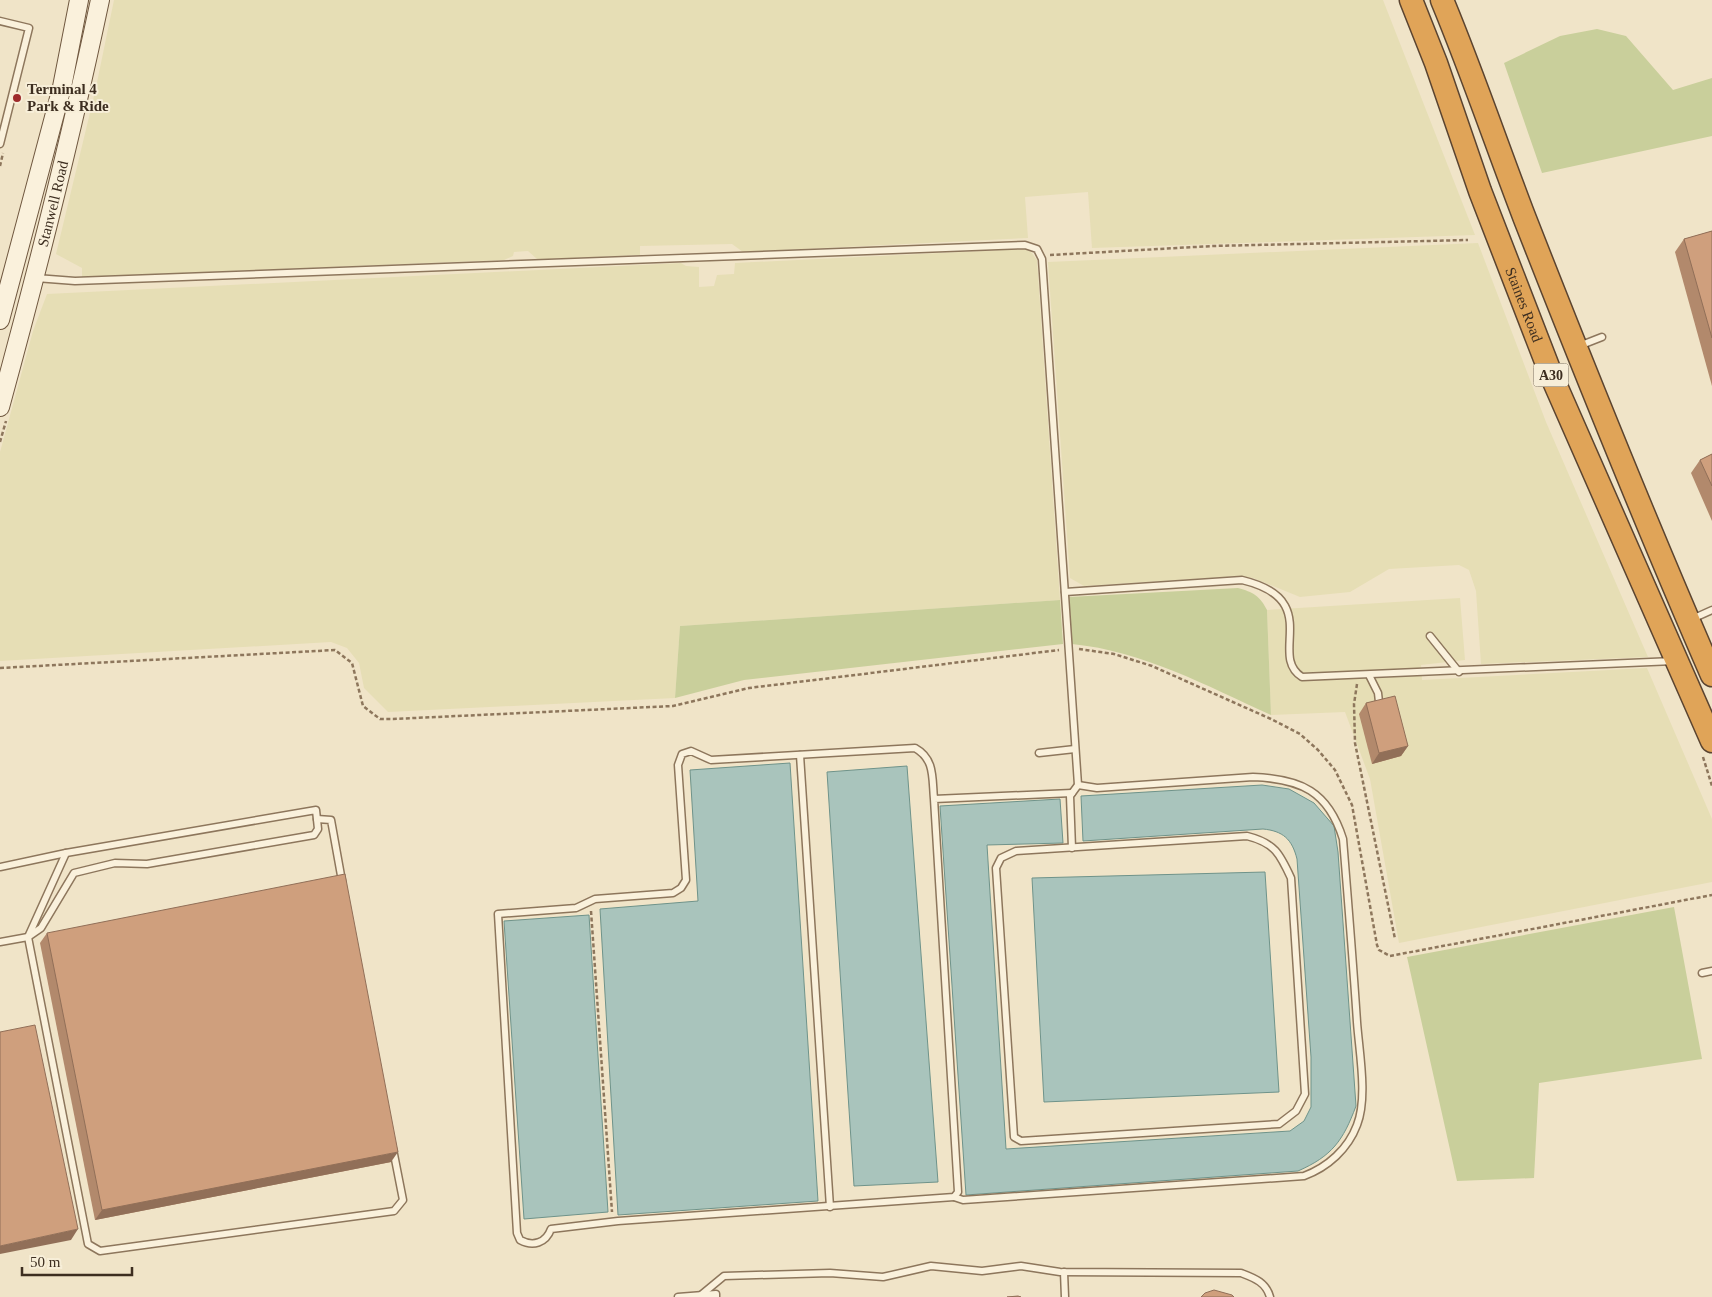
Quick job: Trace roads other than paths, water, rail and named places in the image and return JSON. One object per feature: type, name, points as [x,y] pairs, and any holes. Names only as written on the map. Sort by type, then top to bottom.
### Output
[{"type":"highway","name":"Staines Road","points":[[1411,0],[1436,63],[1480,191],[1552,377],[1712,741]]},
{"type":"highway","name":"A30","points":[[1442,0],[1475,80],[1520,205],[1575,347],[1712,675]]},
{"type":"street","name":"Stanwell Road","points":[[0,320],[62,87],[79,0]]},
{"type":"street","name":"Stanwell Road","points":[[0,407],[36,278],[80,94],[100,0]]},
{"type":"lane","points":[[0,21],[29,28],[0,144]]},
{"type":"lane","points":[[36,278],[75,281],[1026,245],[1037,250],[1041,256],[1078,784],[1072,794],[1072,848]]},
{"type":"lane","points":[[1575,347],[1602,337]]},
{"type":"lane","points":[[1065,592],[1242,580],[1259,584],[1274,592],[1282,601],[1289,615],[1291,662],[1296,673],[1302,677],[1459,672],[1678,661]]},
{"type":"lane","points":[[1688,621],[1712,610]]},
{"type":"lane","points":[[1430,636],[1459,672]]},
{"type":"lane","points":[[1369,675],[1378,693],[1380,702]]},
{"type":"lane","points":[[954,1197],[958,1192],[931,762],[915,748],[711,760],[691,751],[682,754],[678,765],[686,880],[681,888],[673,894],[595,899],[576,908],[498,914],[517,1233],[520,1240],[527,1244],[538,1243],[548,1237],[552,1228],[613,1222],[954,1197],[963,1200],[1304,1176],[1315,1172],[1334,1158],[1351,1137],[1358,1123],[1362,1106],[1343,839],[1338,823],[1328,806],[1313,792],[1294,782],[1274,778],[1097,788],[1078,784]]},
{"type":"lane","points":[[1038,753],[1075,749]]},
{"type":"lane","points":[[800,755],[830,1207]]},
{"type":"lane","points":[[934,799],[1072,794]]},
{"type":"lane","points":[[0,867],[66,853],[316,810],[318,829],[314,835],[147,864],[115,862],[74,873],[41,928],[28,937],[0,942]]},
{"type":"lane","points":[[317,819],[331,820],[344,888]]},
{"type":"lane","points":[[1247,836],[1265,841],[1280,855],[1291,878],[1305,1094],[1296,1111],[1279,1124],[1021,1141],[1014,1137],[996,868],[1002,858],[1016,851],[1072,848],[1247,836]]},
{"type":"lane","points":[[66,853],[28,937],[88,1244],[100,1251],[394,1211],[403,1200],[392,1142]]},
{"type":"lane","points":[[1702,973],[1712,972]]},
{"type":"lane","points":[[701,1295],[724,1276],[830,1273],[883,1278],[931,1266],[982,1271],[1021,1266],[1064,1272],[1241,1273],[1257,1279],[1268,1291],[1270,1297]]},
{"type":"lane","points":[[1064,1272],[1065,1297]]},
{"type":"lane","points":[[678,1297],[716,1294],[716,1297]]},
{"type":"water","points":[[790,763],[818,1201],[618,1215],[600,909],[698,901],[690,770]]},
{"type":"water","points":[[907,766],[938,1182],[854,1186],[827,772]]},
{"type":"water","points":[[1262,785],[1289,789],[1314,803],[1334,826],[1338,852],[1356,1106],[1341,1138],[1328,1153],[1298,1171],[966,1195],[940,806],[1060,799],[1063,843],[987,845],[1006,1149],[1290,1131],[1304,1121],[1311,1107],[1311,1057],[1297,859],[1289,841],[1281,834],[1263,829],[1083,841],[1081,796]]},
{"type":"water","points":[[1265,872],[1279,1092],[1044,1102],[1032,878]]},
{"type":"water","points":[[589,915],[608,1212],[524,1219],[504,921]]},
{"type":"place","name":"Terminal 4 Park & Ride","points":[[17,98]]}]
